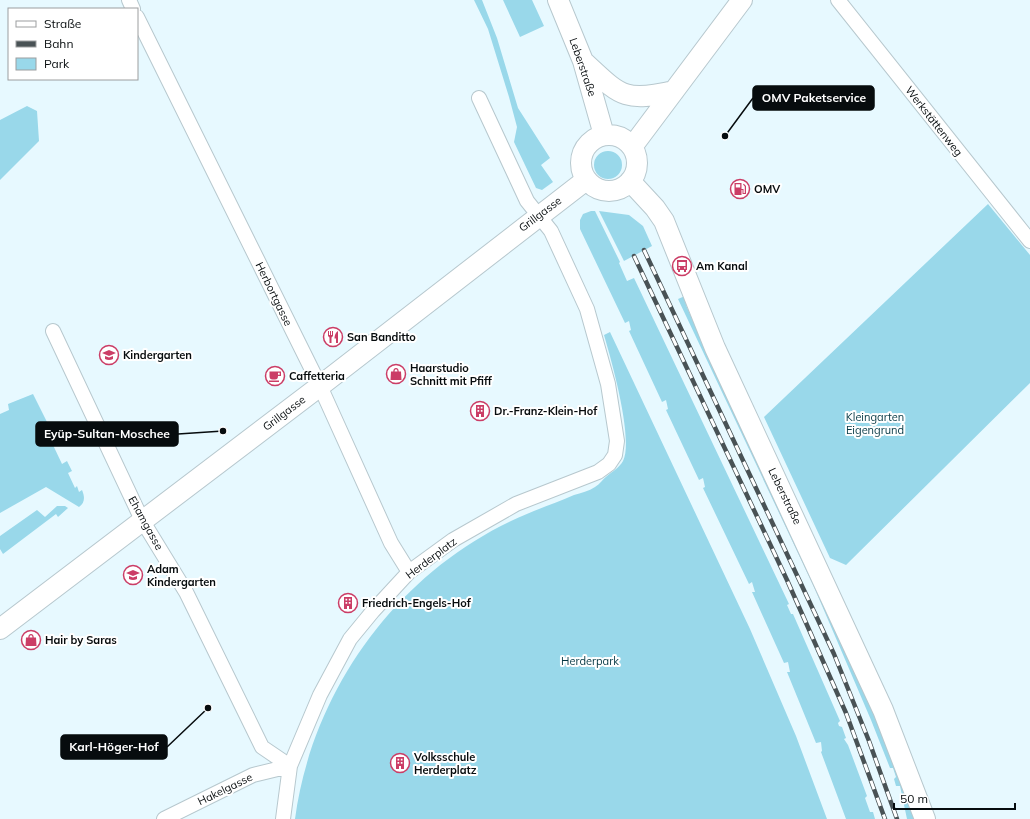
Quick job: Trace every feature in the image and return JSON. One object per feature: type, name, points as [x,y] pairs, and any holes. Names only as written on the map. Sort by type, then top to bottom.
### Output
[{"type":"main road","name":"Leberstraße","points":[[558,0],[583,61],[604,136]]},
{"type":"main road","points":[[632,147],[742,0]]},
{"type":"main road","points":[[583,61],[612,87],[628,96],[643,98],[674,91]]},
{"type":"main road","points":[[604,136],[620,137],[632,147],[637,165],[630,181],[623,188],[608,192],[598,189],[586,180],[581,168],[582,155],[592,140],[604,136]]},
{"type":"main road","name":"Grillgasse","points":[[0,629],[320,386],[538,215],[586,180]]},
{"type":"main road","name":"Leberstraße","points":[[630,181],[655,208],[664,221],[716,348],[883,710],[925,819]]},
{"type":"street","name":"Werkstättenweg","points":[[838,0],[1030,241]]},
{"type":"street","name":"Herbortgasse","points":[[138,19],[320,386],[391,543],[409,572]]},
{"type":"street","points":[[479,98],[527,201],[538,215]]},
{"type":"street","name":"Herderplatz","points":[[283,819],[290,766],[320,695],[350,639],[373,611],[409,572],[453,540],[516,504],[598,472],[609,464],[615,455],[617,441],[608,384],[587,309],[551,231],[538,215]]},
{"type":"street","name":"Ehamgasse","points":[[53,331],[142,520],[186,592],[262,747],[290,766]]},
{"type":"street","name":"Hakelgasse","points":[[164,819],[253,775],[290,766]]},
{"type":"green space","points":[[474,0],[482,0],[497,38],[518,108],[550,158],[541,165],[553,182],[542,190],[536,188],[514,142],[517,127],[509,97],[488,29]]},
{"type":"green space","points":[[503,0],[532,0],[544,26],[520,37]]},
{"type":"green space","points":[[27,106],[37,111],[39,141],[0,180],[0,120]]},
{"type":"green space","points":[[608,151],[618,155],[622,165],[618,175],[608,179],[598,175],[594,165],[598,155]]},
{"type":"green space","name":"Kleingarten Eigengrund","points":[[988,204],[1030,255],[1030,383],[846,565],[830,558],[764,417]]},
{"type":"green space","points":[[595,211],[620,262],[619,263],[627,281],[634,278],[789,604],[787,605],[791,614],[793,614],[840,721],[838,723],[839,726],[842,727],[846,738],[844,739],[848,745],[867,796],[865,798],[870,812],[873,812],[875,819],[846,819],[821,752],[821,742],[816,743],[787,672],[790,672],[788,662],[784,663],[752,592],[755,592],[752,582],[749,584],[703,488],[705,487],[703,478],[699,480],[666,410],[668,409],[666,400],[662,402],[629,331],[631,330],[629,321],[625,323],[580,229],[580,220],[583,214]]},
{"type":"green space","points":[[599,211],[629,215],[643,226],[652,246],[624,261]]},
{"type":"green space","points":[[685,296],[686,305],[703,344],[849,652],[917,819],[907,819],[900,786],[896,786],[894,779],[896,777],[893,768],[890,768],[814,587],[678,299]]},
{"type":"green space","name":"Herderpark","points":[[610,332],[750,629],[796,736],[827,819],[295,819],[304,772],[320,727],[340,683],[366,643],[396,606],[431,573],[469,544],[519,517],[593,488],[618,468],[623,461],[626,450],[624,418],[604,335]]},
{"type":"green space","points":[[33,394],[48,424],[44,426],[62,464],[67,461],[72,471],[68,473],[75,488],[77,486],[79,492],[82,490],[84,497],[83,502],[79,507],[46,487],[0,513],[0,414],[9,410],[8,404]]},
{"type":"green space","points":[[57,506],[65,506],[68,508],[58,517],[56,514],[3,554],[0,549],[0,536],[37,510],[45,517]]},
{"type":"railway","points":[[644,250],[834,654],[869,741],[897,819]]},
{"type":"railway","points":[[634,256],[787,580],[846,713],[885,819]]},
{"type":"place","name":"OMV Paketservice","points":[[725,136]]},
{"type":"place","name":"OMV","points":[[740,189]]},
{"type":"place","name":"Am Kanal","points":[[682,266]]},
{"type":"place","name":"San Banditto","points":[[333,337]]},
{"type":"place","name":"Kindergarten","points":[[109,355]]},
{"type":"place","name":"Haarstudio Schnitt mit Pfiff","points":[[396,374]]},
{"type":"place","name":"Caffetteria","points":[[275,376]]},
{"type":"place","name":"Dr.-Franz-Klein-Hof","points":[[480,411]]},
{"type":"place","name":"Eyüp-Sultan-Moschee","points":[[223,431]]},
{"type":"place","name":"Adam Kindergarten","points":[[133,575]]},
{"type":"place","name":"Friedrich-Engels-Hof","points":[[348,603]]},
{"type":"place","name":"Hair by Saras","points":[[31,640]]},
{"type":"place","name":"Karl-Höger-Hof","points":[[208,708]]},
{"type":"place","name":"Volksschule Herderplatz","points":[[400,763]]}]
